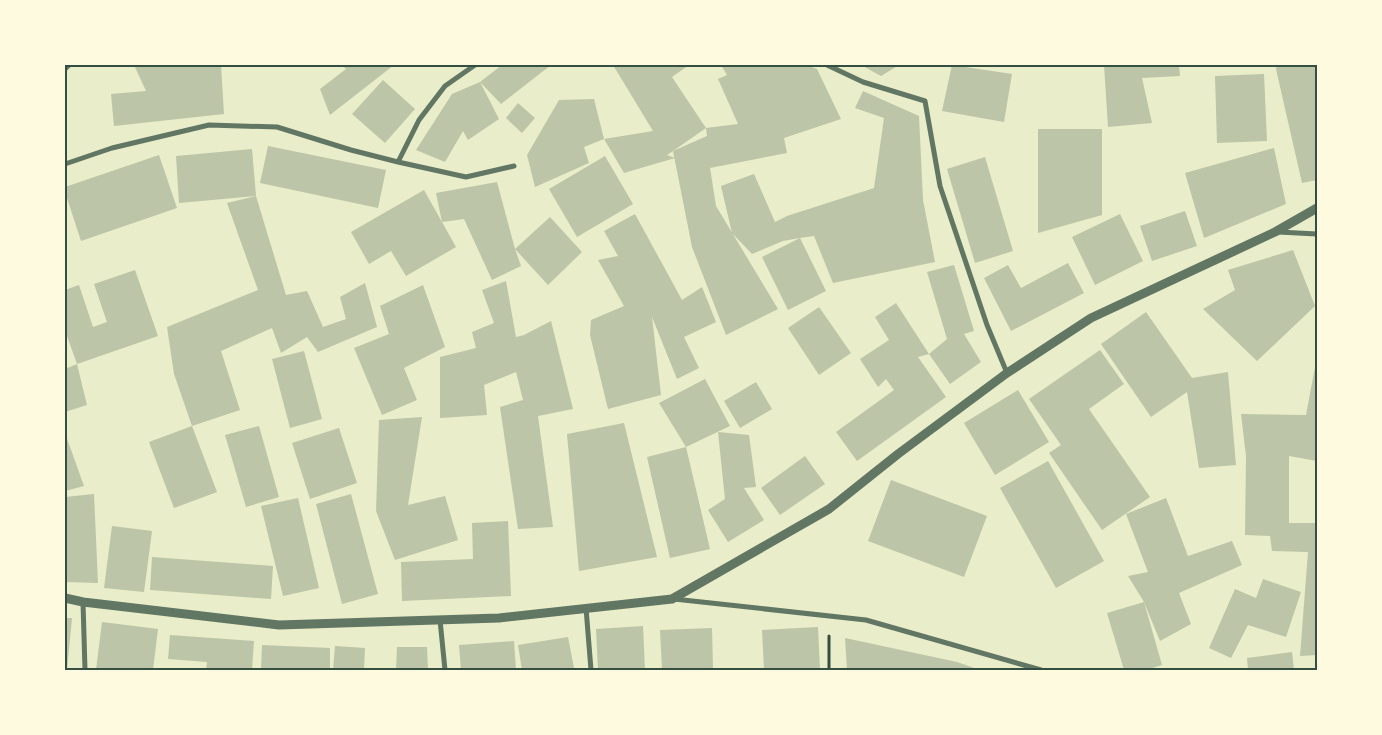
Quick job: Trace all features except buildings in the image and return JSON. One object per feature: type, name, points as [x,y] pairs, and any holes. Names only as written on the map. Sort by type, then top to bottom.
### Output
[{"type":"street","points":[[65,69],[69,65]]},
{"type":"street","points":[[398,162],[418,120],[445,86],[475,65]]},
{"type":"street","points":[[827,65],[863,82],[925,101],[940,186],[987,325],[1007,373]]},
{"type":"street","points":[[65,164],[112,148],[209,125],[277,127],[351,150],[466,177],[514,166]]},
{"type":"street","points":[[672,599],[829,509],[898,454],[1007,373],[1091,318],[1276,232],[1317,208]]},
{"type":"street","points":[[1276,232],[1317,234]]},
{"type":"street","points":[[65,598],[83,602],[279,625],[499,618],[672,599],[866,620],[1041,670]]},
{"type":"street","points":[[83,602],[85,670]]},
{"type":"street","points":[[586,608],[592,670]]},
{"type":"street","points":[[440,620],[445,670]]},
{"type":"path","points":[[829,616],[829,670]]}]
